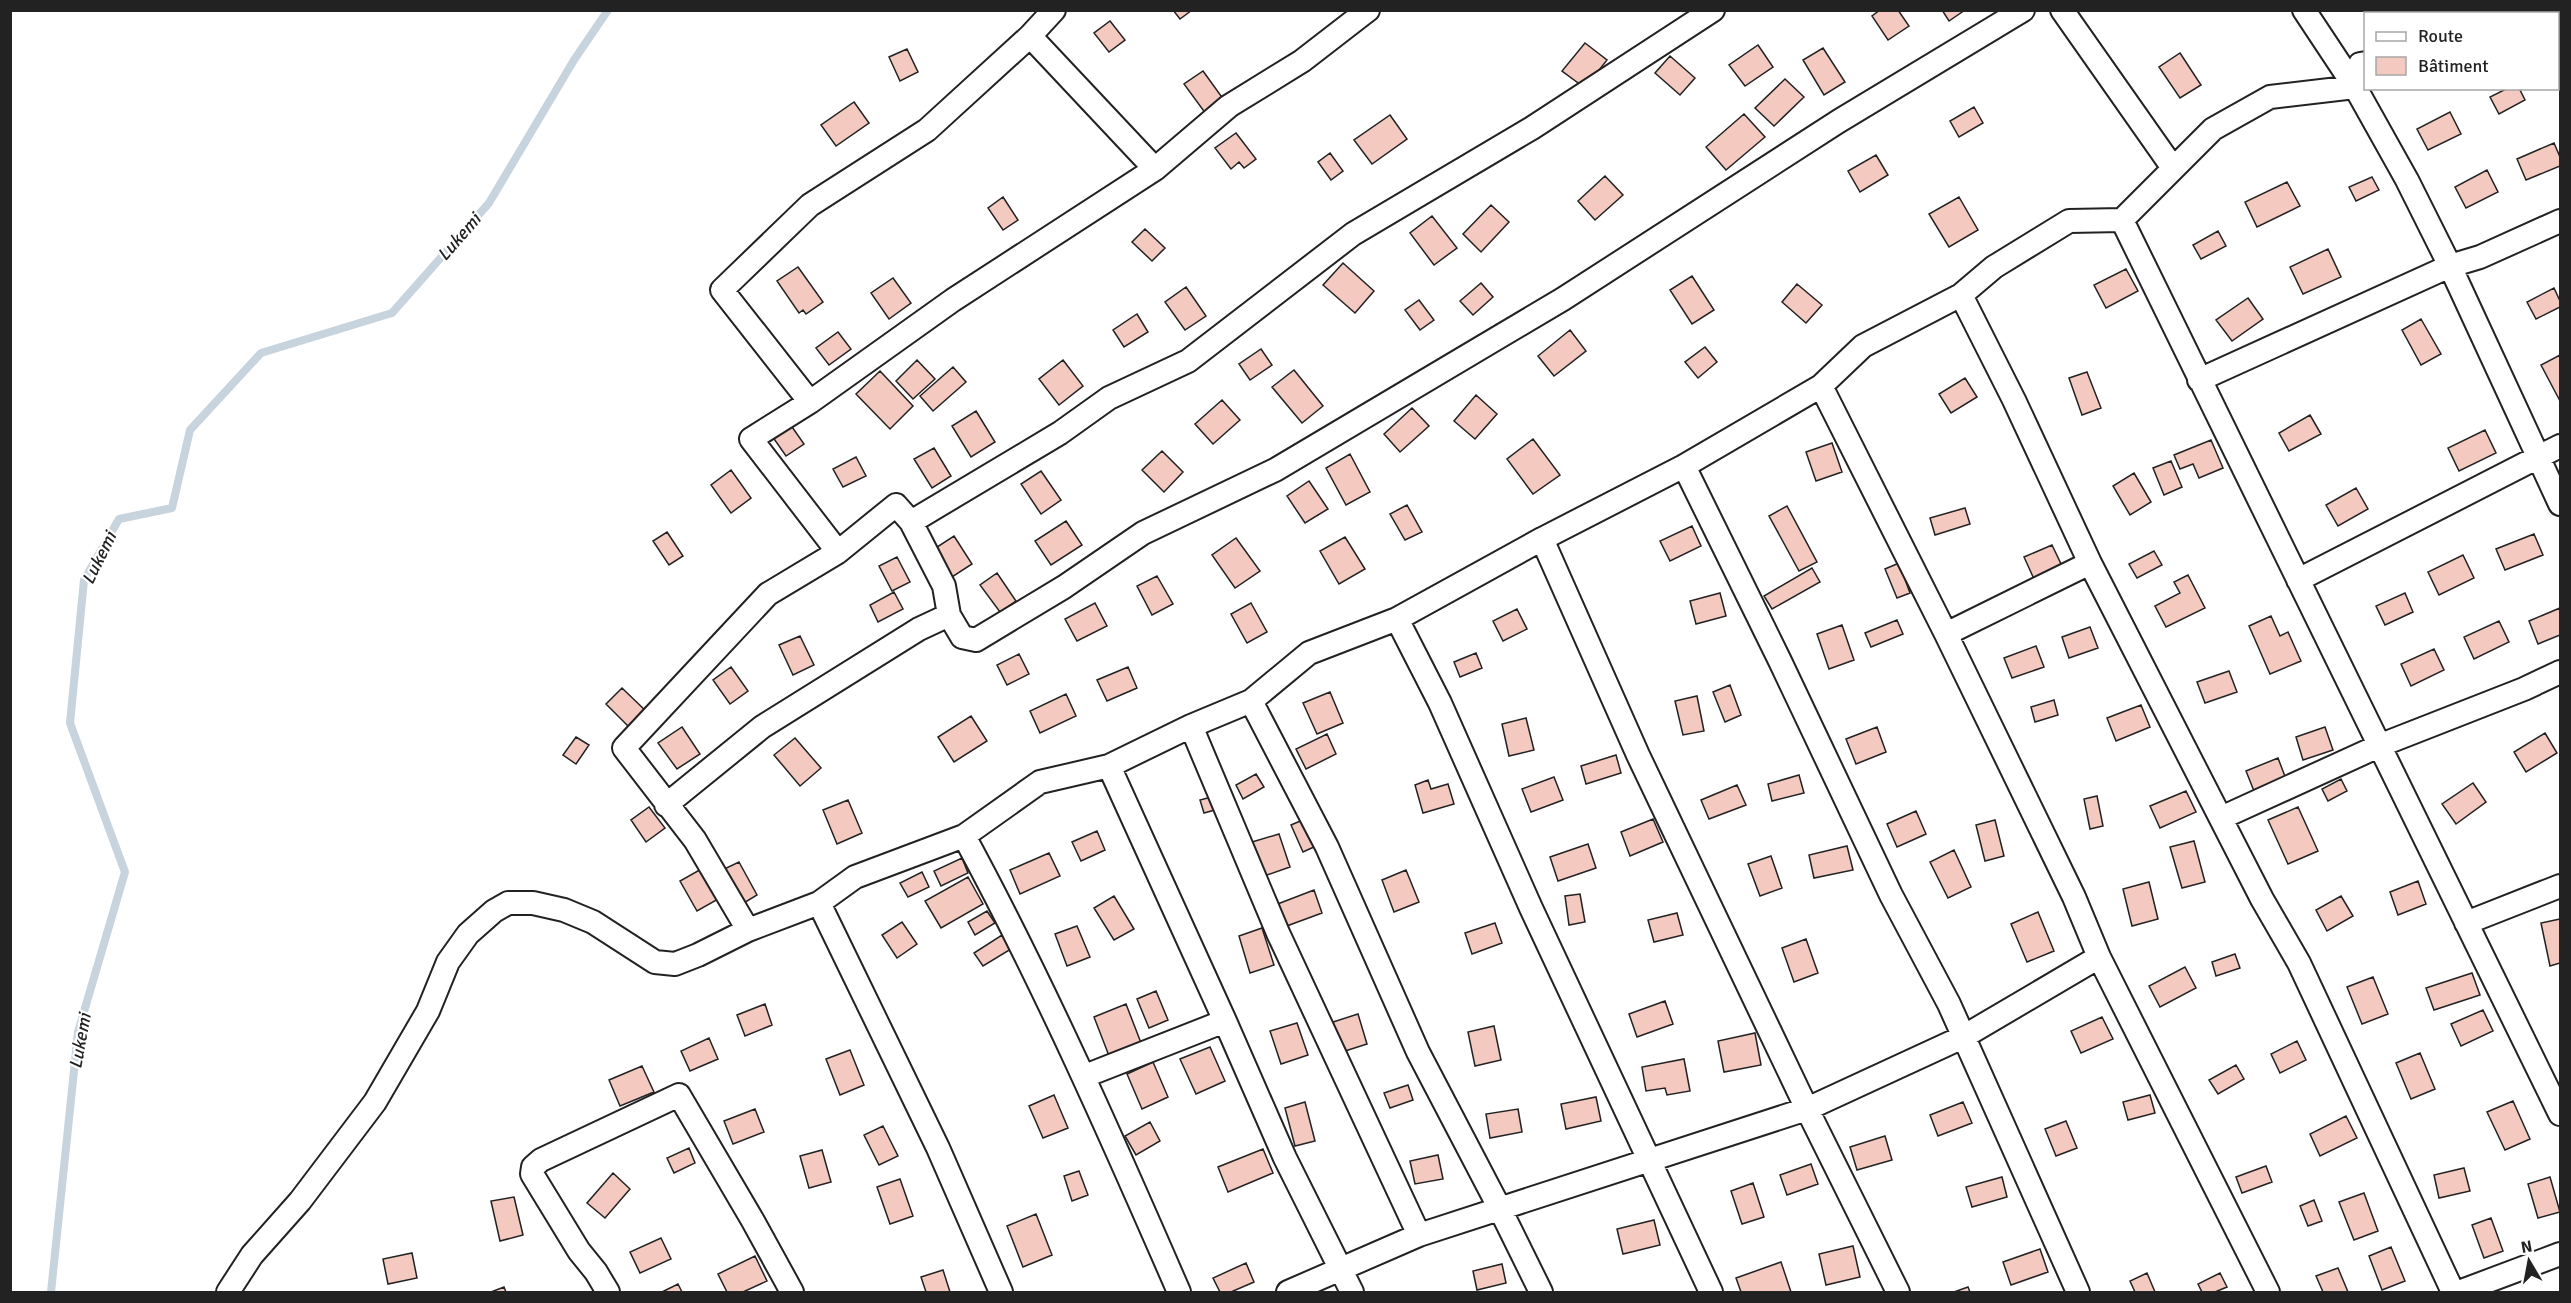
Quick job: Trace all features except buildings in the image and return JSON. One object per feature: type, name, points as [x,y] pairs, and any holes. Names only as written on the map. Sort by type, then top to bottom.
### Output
[{"type":"street","points":[[810,402],[722,290],[810,205],[927,130],[1030,36],[1054,10]]},
{"type":"street","points":[[838,552],[751,439],[810,402],[953,300],[1155,169],[1230,106],[1302,61],[1368,10]]},
{"type":"street","points":[[911,522],[1060,433],[1109,398],[1188,361],[1353,234],[1532,128],[1713,10]]},
{"type":"street","points":[[748,930],[694,840],[624,748],[768,594],[838,552],[896,505],[911,522],[944,586],[948,615],[962,637],[976,640],[1064,587],[1143,533],[1275,470],[1552,305],[1839,121],[2023,10]]},
{"type":"street","points":[[2062,10],[2173,168]]},
{"type":"street","points":[[2304,10],[2355,87],[2407,180],[2450,266],[2560,504]]},
{"type":"street","points":[[1030,36],[1155,169]]},
{"type":"street","points":[[2355,87],[2360,64],[2364,63]]},
{"type":"street","points":[[228,1293],[252,1255],[300,1201],[375,1102],[428,1011],[448,962],[468,934],[494,911],[508,903],[533,903],[564,910],[592,922],[655,962],[675,964],[748,930],[819,903],[855,877],[964,836],[1040,782],[1108,766],[1251,700],[1309,653],[1397,619],[1542,539],[1684,466],[1821,386],[1863,346],[1961,295],[1994,267],[2069,221],[2122,220],[2213,129],[2270,97],[2355,87]]},
{"type":"street","points":[[2122,220],[2560,1111]]},
{"type":"street","points":[[2199,380],[2450,266],[2480,257],[2560,221]]},
{"type":"street","points":[[1961,295],[2014,400],[2090,563],[2262,899],[2299,963],[2453,1293]]},
{"type":"street","points":[[1821,386],[1946,634],[2074,897],[2100,957],[2268,1293]]},
{"type":"street","points":[[2298,580],[2560,446]]},
{"type":"street","points":[[1684,466],[1891,895],[1949,1004],[2078,1293]]},
{"type":"street","points":[[1542,539],[1638,755],[1806,1110],[1898,1293]]},
{"type":"street","points":[[1946,634],[2090,563]]},
{"type":"street","points":[[666,805],[762,727],[919,629],[948,615]]},
{"type":"street","points":[[1397,619],[1440,703],[1531,908],[1711,1293]]},
{"type":"street","points":[[2221,818],[2381,745],[2524,689],[2560,672]]},
{"type":"street","points":[[1251,700],[1327,848],[1418,1052],[1541,1293]]},
{"type":"street","points":[[1191,726],[1278,933],[1419,1235]]},
{"type":"street","points":[[1108,766],[1226,1021],[1285,1158],[1352,1293]]},
{"type":"street","points":[[964,836],[1005,911],[1085,1076],[1179,1293]]},
{"type":"street","points":[[2466,923],[2560,886]]},
{"type":"street","points":[[819,903],[938,1148],[1001,1293]]},
{"type":"street","points":[[1288,1293],[1340,1268],[1419,1235],[1499,1207],[1806,1110],[1963,1036],[2100,957]]},
{"type":"street","points":[[1085,1076],[1226,1021]]},
{"type":"street","points":[[608,1293],[596,1272],[579,1251],[532,1173],[533,1167],[541,1160],[679,1095],[753,1221],[792,1293]]},
{"type":"street","points":[[2459,1293],[2560,1254]]},
{"type":"waterway","name":"Lukemi","points":[[51,1292],[78,1032],[125,872],[70,723],[84,580],[119,519],[172,508],[190,430],[261,353],[392,313],[489,203],[574,60],[608,10]]}]
